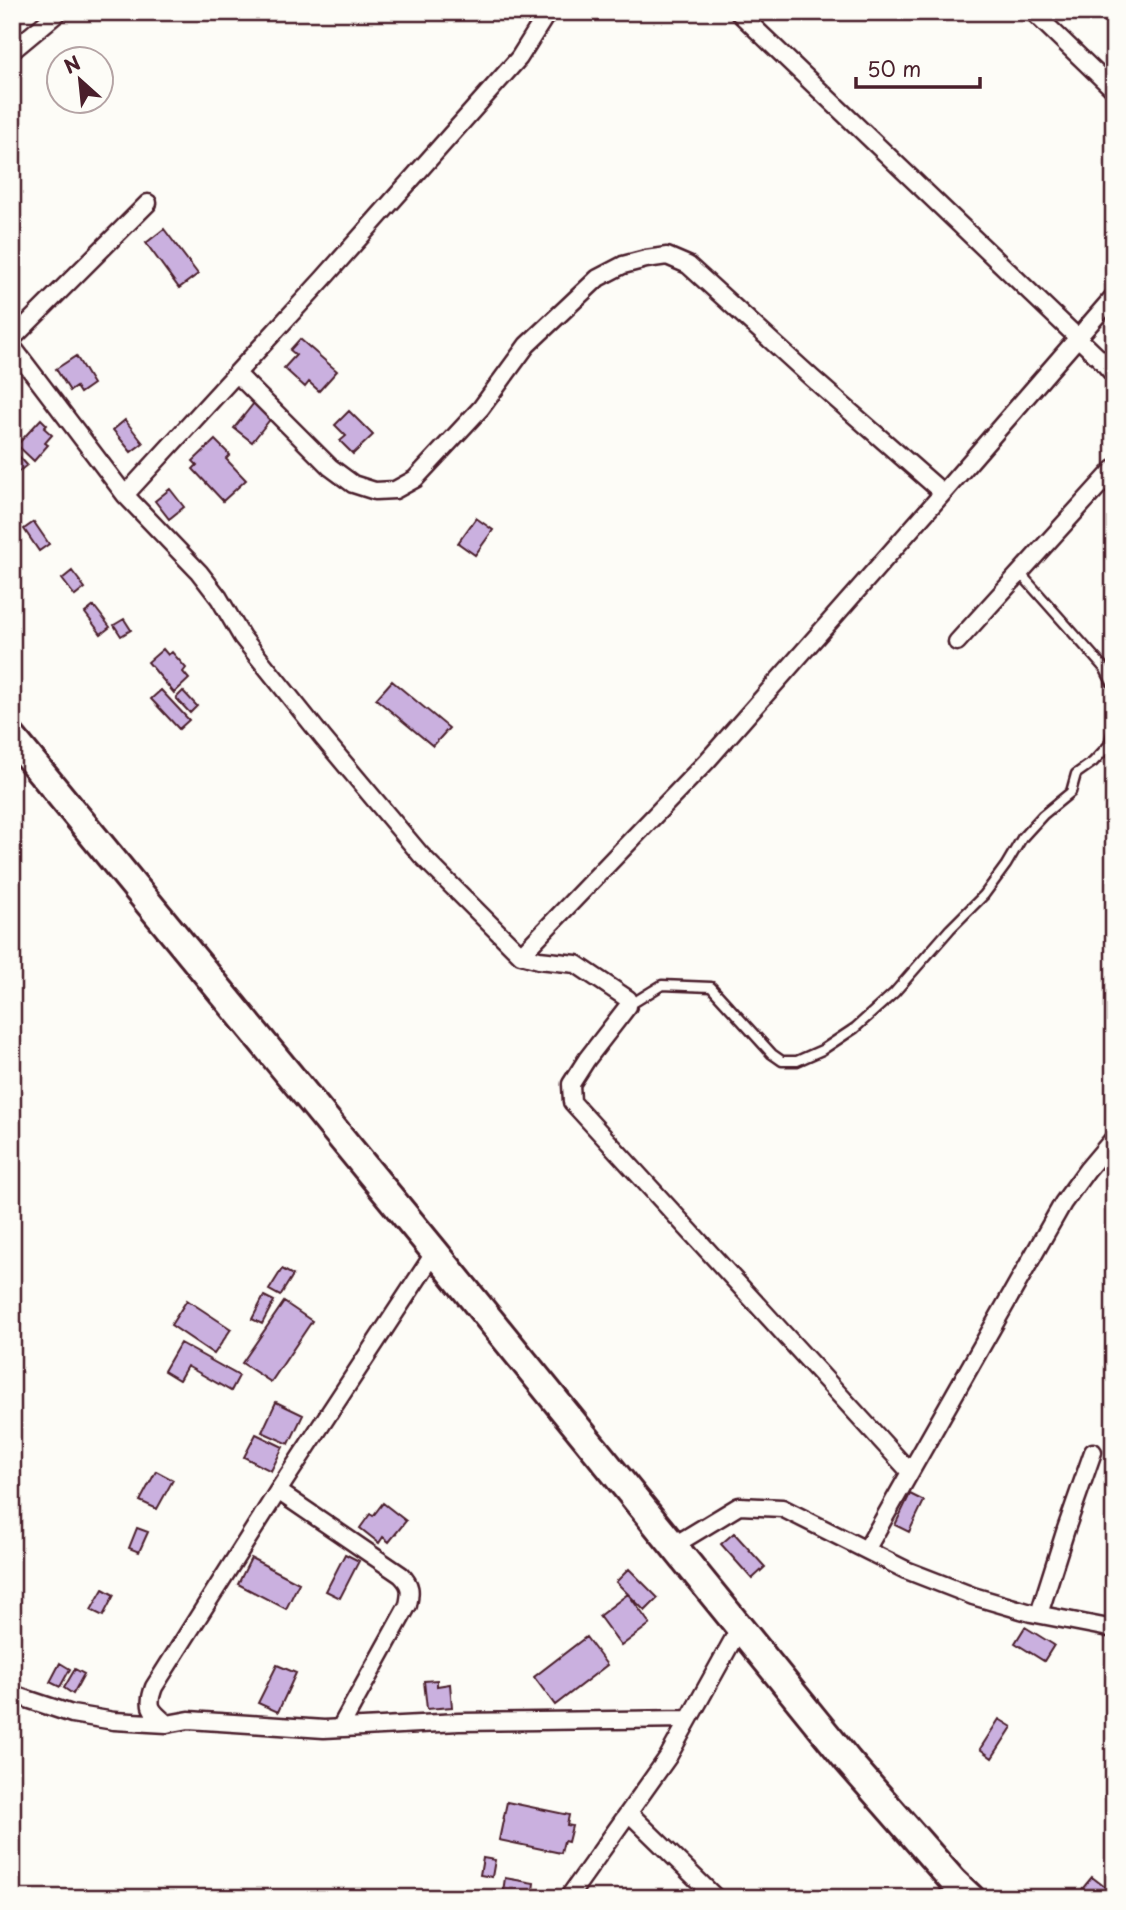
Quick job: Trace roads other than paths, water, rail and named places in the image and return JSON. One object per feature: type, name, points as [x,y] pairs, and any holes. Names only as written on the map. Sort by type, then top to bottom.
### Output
[{"type":"main road","points":[[12,737],[848,1761],[971,1898]]},
{"type":"street","points":[[12,51],[59,12]]},
{"type":"street","points":[[125,495],[237,374],[519,58],[548,12]]},
{"type":"street","points":[[738,12],[758,18],[1114,375]]},
{"type":"street","points":[[1033,12],[1114,90]]},
{"type":"street","points":[[12,340],[148,204]]},
{"type":"street","points":[[237,374],[330,467],[353,484],[375,491],[395,490],[415,479],[481,408],[527,345],[598,278],[623,265],[667,256],[688,265],[943,493]]},
{"type":"street","points":[[521,955],[707,761],[1114,296]]},
{"type":"street","points":[[12,346],[125,495],[200,572],[254,653],[421,855],[521,955],[576,964],[627,998],[628,1006],[571,1084],[572,1101],[910,1472]]},
{"type":"street","points":[[957,642],[1114,469]]},
{"type":"street","points":[[866,1550],[1063,1203],[1114,1138]]},
{"type":"street","points":[[167,1724],[152,1710],[149,1699],[154,1687],[278,1491],[435,1252]]},
{"type":"street","points":[[1039,1614],[1093,1452]]},
{"type":"street","points":[[278,1491],[409,1584],[411,1593],[408,1605],[340,1728]]},
{"type":"street","points":[[673,1546],[739,1506],[782,1508],[906,1570],[973,1596],[1039,1614],[1114,1629]]},
{"type":"street","points":[[575,1894],[668,1757],[740,1627]]},
{"type":"street","points":[[12,1694],[72,1714],[114,1721],[167,1724],[189,1720],[324,1729],[459,1721],[689,1719]]},
{"type":"street","points":[[629,1812],[716,1898]]},
{"type":"lane","points":[[1020,573],[1105,669],[1114,687]]},
{"type":"lane","points":[[628,1006],[662,985],[711,987],[772,1054],[782,1061],[797,1061],[822,1049],[855,1028],[894,993],[984,895],[1006,866],[1022,838],[1043,815],[1071,792],[1076,774],[1093,762],[1109,745],[1114,726]]}]
